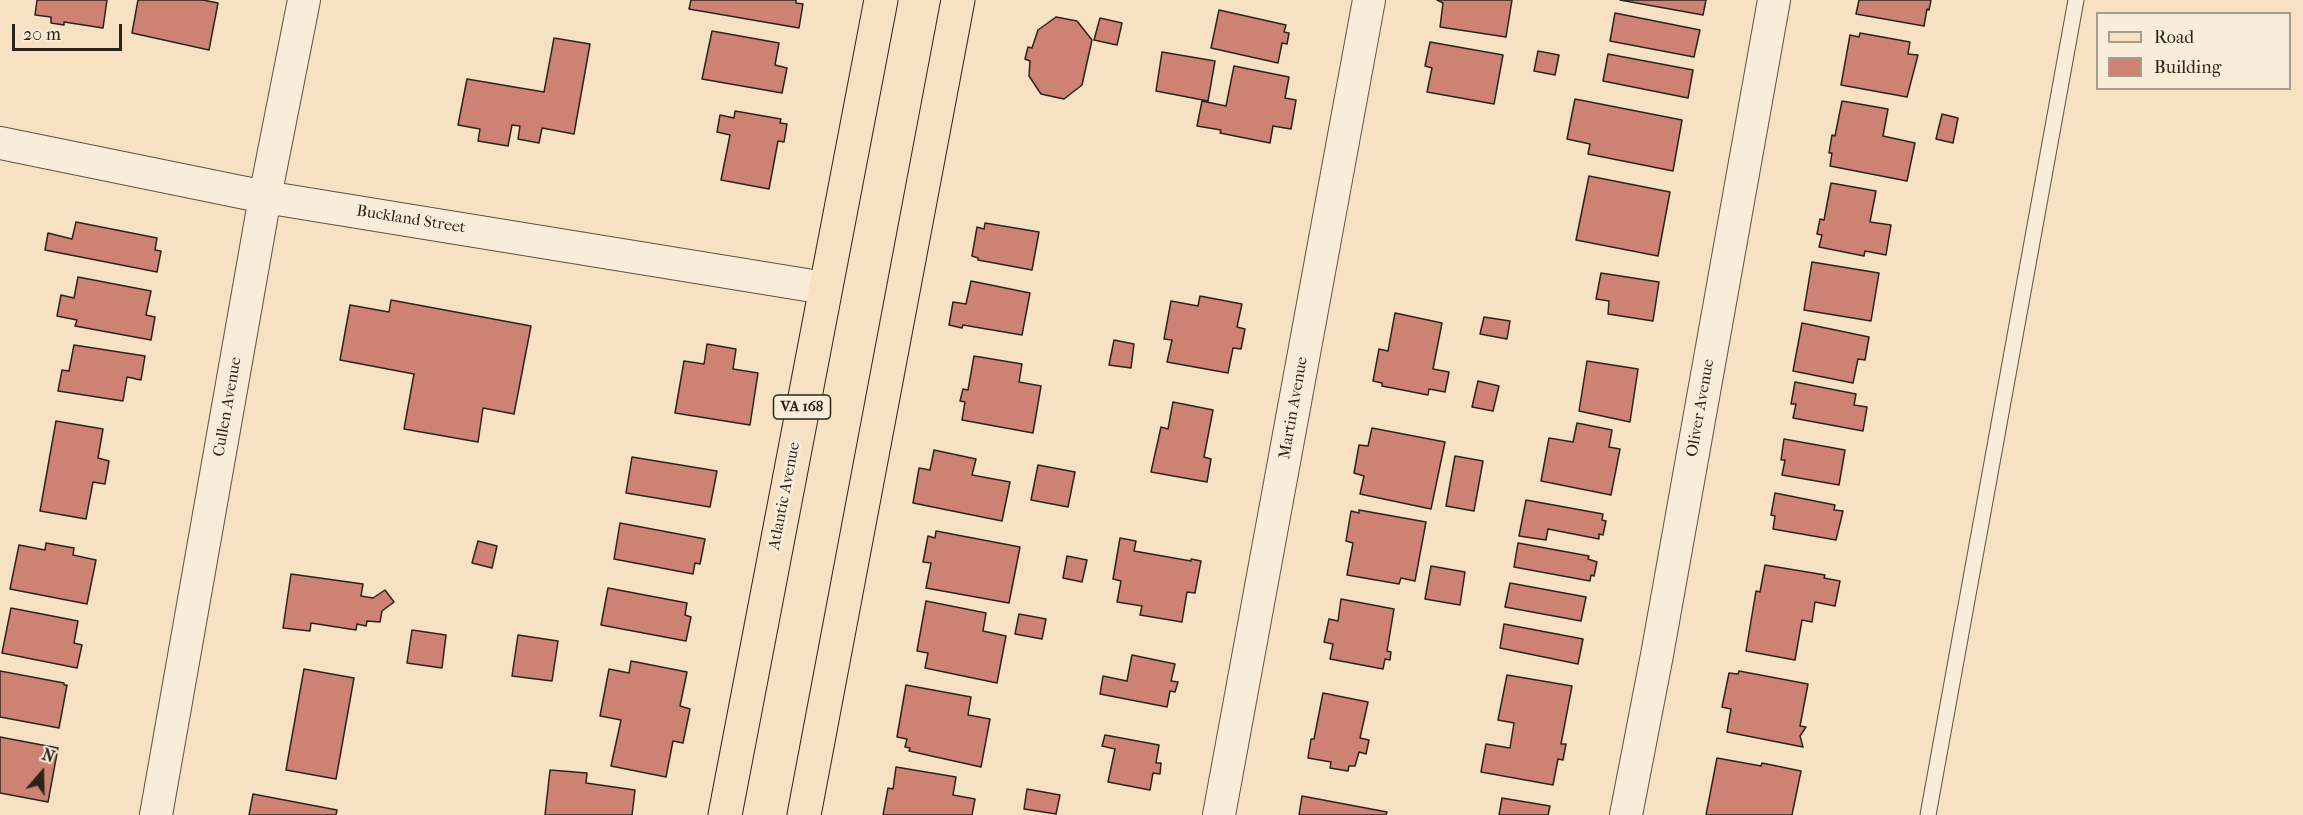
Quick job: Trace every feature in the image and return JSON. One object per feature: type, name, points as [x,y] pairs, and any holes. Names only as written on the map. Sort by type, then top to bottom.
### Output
[{"type":"main road","name":"Atlantic Avenue","points":[[725,815],[881,0]]},
{"type":"main road","points":[[804,815],[958,0]]},
{"type":"street","name":"Cullen Avenue","points":[[156,815],[265,197],[304,0]]},
{"type":"street","name":"Martin Avenue","points":[[1219,815],[1369,0]]},
{"type":"street","name":"Oliver Avenue","points":[[1626,815],[1657,655],[1774,0]]},
{"type":"street","name":"Buckland Street","points":[[0,143],[265,197],[825,288]]},
{"type":"lane","points":[[1928,815],[2076,0]]},
{"type":"building","points":[[37,0],[107,0],[103,28],[64,22],[64,25],[51,23],[51,17],[35,15]]},
{"type":"building","points":[[138,0],[203,0],[218,3],[209,50],[132,33]]},
{"type":"building","points":[[691,0],[796,0],[796,3],[803,4],[799,28],[689,9]]},
{"type":"building","points":[[1437,0],[1512,0],[1506,37],[1440,27],[1443,3]]},
{"type":"building","points":[[1620,0],[1706,0],[1703,15]]},
{"type":"building","points":[[1859,0],[1931,0],[1924,26],[1856,14]]},
{"type":"building","points":[[1219,10],[1286,25],[1284,32],[1289,33],[1287,44],[1282,43],[1278,63],[1211,48]]},
{"type":"building","points":[[1615,13],[1700,30],[1694,57],[1610,41]]},
{"type":"building","points":[[1056,17],[1077,21],[1092,40],[1082,85],[1064,99],[1041,94],[1029,76],[1030,61],[1025,59],[1028,47],[1032,48],[1038,30]]},
{"type":"building","points":[[1100,18],[1122,23],[1117,45],[1094,40]]},
{"type":"building","points":[[712,31],[779,43],[775,65],[787,68],[782,93],[702,79]]},
{"type":"building","points":[[1860,33],[1910,42],[1908,54],[1918,55],[1907,97],[1841,85],[1850,35],[1859,37]]},
{"type":"building","points":[[554,38],[590,44],[574,134],[542,128],[539,143],[518,139],[520,126],[512,125],[508,146],[478,141],[480,129],[458,125],[467,79],[544,92]]},
{"type":"building","points":[[1430,42],[1503,55],[1494,104],[1427,92],[1432,68],[1425,66]]},
{"type":"building","points":[[1538,51],[1559,55],[1555,75],[1534,71]]},
{"type":"building","points":[[1162,52],[1215,61],[1208,101],[1156,91]]},
{"type":"building","points":[[1608,54],[1693,70],[1688,98],[1603,81]]},
{"type":"building","points":[[1234,66],[1289,77],[1285,98],[1296,100],[1291,129],[1273,126],[1270,143],[1197,126],[1202,101],[1226,106]]},
{"type":"building","points":[[1575,99],[1682,120],[1673,171],[1588,154],[1590,144],[1567,139]]},
{"type":"building","points":[[1842,101],[1888,109],[1883,136],[1915,143],[1907,181],[1830,166],[1832,153],[1829,153],[1832,135],[1835,136]]},
{"type":"building","points":[[735,111],[781,119],[780,123],[787,124],[784,142],[778,141],[769,189],[721,180],[730,135],[717,132],[720,115],[734,118]]},
{"type":"building","points":[[1942,114],[1958,118],[1953,143],[1936,139]]},
{"type":"building","points":[[1589,176],[1670,192],[1658,256],[1576,240]]},
{"type":"building","points":[[1831,183],[1876,191],[1870,222],[1891,225],[1886,255],[1865,251],[1864,256],[1819,247],[1822,235],[1817,234],[1820,219],[1824,220]]},
{"type":"building","points":[[76,222],[157,238],[155,250],[161,251],[157,272],[45,250],[48,233],[72,239]]},
{"type":"building","points":[[985,223],[1039,232],[1032,270],[978,260],[972,256],[977,227],[984,229]]},
{"type":"building","points":[[1812,262],[1879,273],[1871,321],[1804,310]]},
{"type":"building","points":[[1601,273],[1659,282],[1653,321],[1608,314],[1609,301],[1596,299]]},
{"type":"building","points":[[78,277],[151,291],[146,315],[155,317],[151,340],[75,326],[77,320],[57,316],[61,295],[74,298]]},
{"type":"building","points":[[971,281],[1030,293],[1022,335],[963,325],[962,328],[949,325],[953,302],[966,304]]},
{"type":"building","points":[[1200,296],[1242,304],[1237,327],[1245,329],[1241,349],[1233,348],[1228,373],[1167,362],[1172,340],[1164,339],[1171,301],[1198,306]]},
{"type":"building","points":[[391,300],[531,326],[514,414],[483,408],[478,442],[404,429],[414,374],[340,360],[350,305],[389,312]]},
{"type":"building","points":[[1395,313],[1442,323],[1433,369],[1449,372],[1445,392],[1429,389],[1428,395],[1382,386],[1382,383],[1373,381],[1379,349],[1388,351]]},
{"type":"building","points":[[1484,317],[1510,321],[1507,339],[1480,334]]},
{"type":"building","points":[[1802,323],[1869,337],[1865,360],[1858,359],[1853,383],[1793,371]]},
{"type":"building","points":[[1114,340],[1134,344],[1131,368],[1109,365]]},
{"type":"building","points":[[707,344],[736,349],[733,369],[758,373],[750,425],[675,413],[684,361],[704,364]]},
{"type":"building","points":[[74,345],[145,356],[141,380],[127,377],[123,401],[58,391],[62,370],[69,371]]},
{"type":"building","points":[[974,356],[1022,364],[1019,382],[1041,386],[1033,433],[962,420],[965,402],[960,401],[963,389],[968,390]]},
{"type":"building","points":[[1587,361],[1638,369],[1630,422],[1579,411]]},
{"type":"building","points":[[1478,381],[1499,386],[1493,411],[1472,407]]},
{"type":"building","points":[[1795,382],[1856,394],[1854,405],[1867,407],[1863,431],[1793,418],[1796,404],[1791,404]]},
{"type":"building","points":[[1173,402],[1213,410],[1204,457],[1211,459],[1207,482],[1151,472],[1161,427],[1168,429]]},
{"type":"building","points":[[56,421],[103,429],[98,458],[109,461],[105,484],[93,482],[86,519],[40,511]]},
{"type":"building","points":[[1577,423],[1612,430],[1609,447],[1620,449],[1611,495],[1541,481],[1549,438],[1573,442]]},
{"type":"building","points":[[1372,428],[1445,442],[1431,509],[1360,494],[1364,476],[1354,473],[1359,445],[1368,446]]},
{"type":"building","points":[[1784,439],[1845,450],[1839,485],[1782,475],[1785,460],[1781,460]]},
{"type":"building","points":[[934,450],[976,459],[972,475],[1010,482],[1002,521],[913,503],[919,468],[930,470]]},
{"type":"building","points":[[1455,456],[1483,461],[1474,511],[1446,506]]},
{"type":"building","points":[[632,457],[717,471],[710,507],[626,493]]},
{"type":"building","points":[[1038,465],[1075,472],[1068,507],[1031,500]]},
{"type":"building","points":[[1775,493],[1835,505],[1834,510],[1843,511],[1836,540],[1773,529],[1775,516],[1771,515]]},
{"type":"building","points":[[1526,500],[1603,514],[1602,520],[1606,521],[1603,535],[1599,534],[1599,539],[1548,529],[1546,540],[1519,536]]},
{"type":"building","points":[[1359,510],[1426,522],[1415,581],[1401,578],[1399,584],[1347,575],[1353,543],[1346,541],[1351,511],[1359,513]]},
{"type":"building","points":[[620,523],[705,539],[700,564],[695,563],[693,574],[614,559]]},
{"type":"building","points":[[936,531],[1020,547],[1009,603],[926,588],[931,563],[923,562],[928,536],[935,538]]},
{"type":"building","points":[[1120,538],[1136,541],[1134,551],[1201,561],[1195,593],[1187,592],[1182,622],[1140,615],[1142,606],[1117,602],[1121,581],[1113,579]]},
{"type":"building","points":[[478,541],[497,546],[492,568],[472,563]]},
{"type":"building","points":[[46,543],[74,548],[73,555],[96,560],[87,604],[10,589],[19,545],[45,550]]},
{"type":"building","points":[[1518,543],[1589,556],[1588,559],[1597,562],[1594,576],[1591,575],[1590,581],[1514,567]]},
{"type":"building","points":[[1067,556],[1087,560],[1082,582],[1063,578]]},
{"type":"building","points":[[1765,565],[1825,575],[1824,578],[1840,581],[1835,606],[1815,602],[1812,622],[1802,620],[1795,660],[1746,651],[1756,591],[1760,592]]},
{"type":"building","points":[[1431,566],[1465,572],[1460,605],[1425,599]]},
{"type":"building","points":[[291,574],[363,584],[361,596],[373,598],[385,590],[394,602],[382,611],[380,622],[367,621],[366,626],[357,624],[356,630],[311,623],[310,631],[283,628]]},
{"type":"building","points":[[1510,583],[1586,597],[1581,621],[1505,607]]},
{"type":"building","points":[[608,588],[687,603],[685,615],[691,617],[686,641],[601,625]]},
{"type":"building","points":[[1341,599],[1394,609],[1387,651],[1391,652],[1390,660],[1385,659],[1383,669],[1330,659],[1333,644],[1324,642],[1329,619],[1338,621]]},
{"type":"building","points":[[926,601],[986,613],[983,631],[1006,636],[997,683],[925,668],[928,653],[917,651]]},
{"type":"building","points":[[11,608],[78,621],[74,643],[82,645],[77,668],[2,653]]},
{"type":"building","points":[[1019,614],[1046,619],[1042,639],[1015,634]]},
{"type":"building","points":[[1504,624],[1583,639],[1578,664],[1500,648]]},
{"type":"building","points":[[412,630],[446,635],[442,668],[407,663]]},
{"type":"building","points":[[518,635],[558,641],[552,681],[512,676]]},
{"type":"building","points":[[1132,655],[1175,664],[1171,681],[1178,682],[1175,692],[1170,691],[1167,707],[1100,694],[1103,676],[1127,681]]},
{"type":"building","points":[[631,661],[687,672],[680,706],[690,709],[683,743],[673,741],[666,777],[611,766],[621,720],[600,716],[609,669],[629,673]]},
{"type":"building","points":[[304,669],[354,678],[336,779],[286,770]]},
{"type":"building","points":[[0,671],[67,685],[59,728],[0,717]]},
{"type":"building","points":[[1739,671],[1808,684],[1800,726],[1806,727],[1800,736],[1803,747],[1727,732],[1731,709],[1722,707],[1729,673],[1738,674]]},
{"type":"building","points":[[1507,675],[1572,686],[1561,744],[1566,744],[1563,760],[1558,759],[1553,785],[1481,772],[1486,744],[1510,748],[1514,723],[1498,720]]},
{"type":"building","points":[[906,685],[971,697],[968,715],[990,719],[981,767],[909,751],[910,748],[905,747],[907,739],[897,737]]},
{"type":"building","points":[[1323,693],[1368,702],[1360,738],[1369,740],[1366,754],[1359,752],[1355,766],[1349,766],[1348,771],[1330,768],[1331,762],[1308,758]]},
{"type":"building","points":[[1105,735],[1159,745],[1156,763],[1161,763],[1160,774],[1153,773],[1150,790],[1108,782],[1115,749],[1102,746]]},
{"type":"building","points":[[0,737],[58,748],[48,802],[0,793]]},
{"type":"building","points":[[1717,758],[1761,766],[1762,763],[1801,771],[1792,815],[1706,815]]},
{"type":"building","points":[[896,767],[956,777],[953,795],[975,799],[972,815],[883,815],[888,788],[893,789]]},
{"type":"building","points":[[550,770],[587,773],[586,783],[635,790],[632,815],[545,815]]},
{"type":"building","points":[[1027,789],[1060,795],[1056,814],[1024,809]]},
{"type":"building","points":[[253,794],[337,810],[336,815],[249,815]]},
{"type":"building","points":[[1302,796],[1387,812],[1386,815],[1299,815]]},
{"type":"building","points":[[1502,798],[1550,806],[1548,815],[1499,815]]}]
